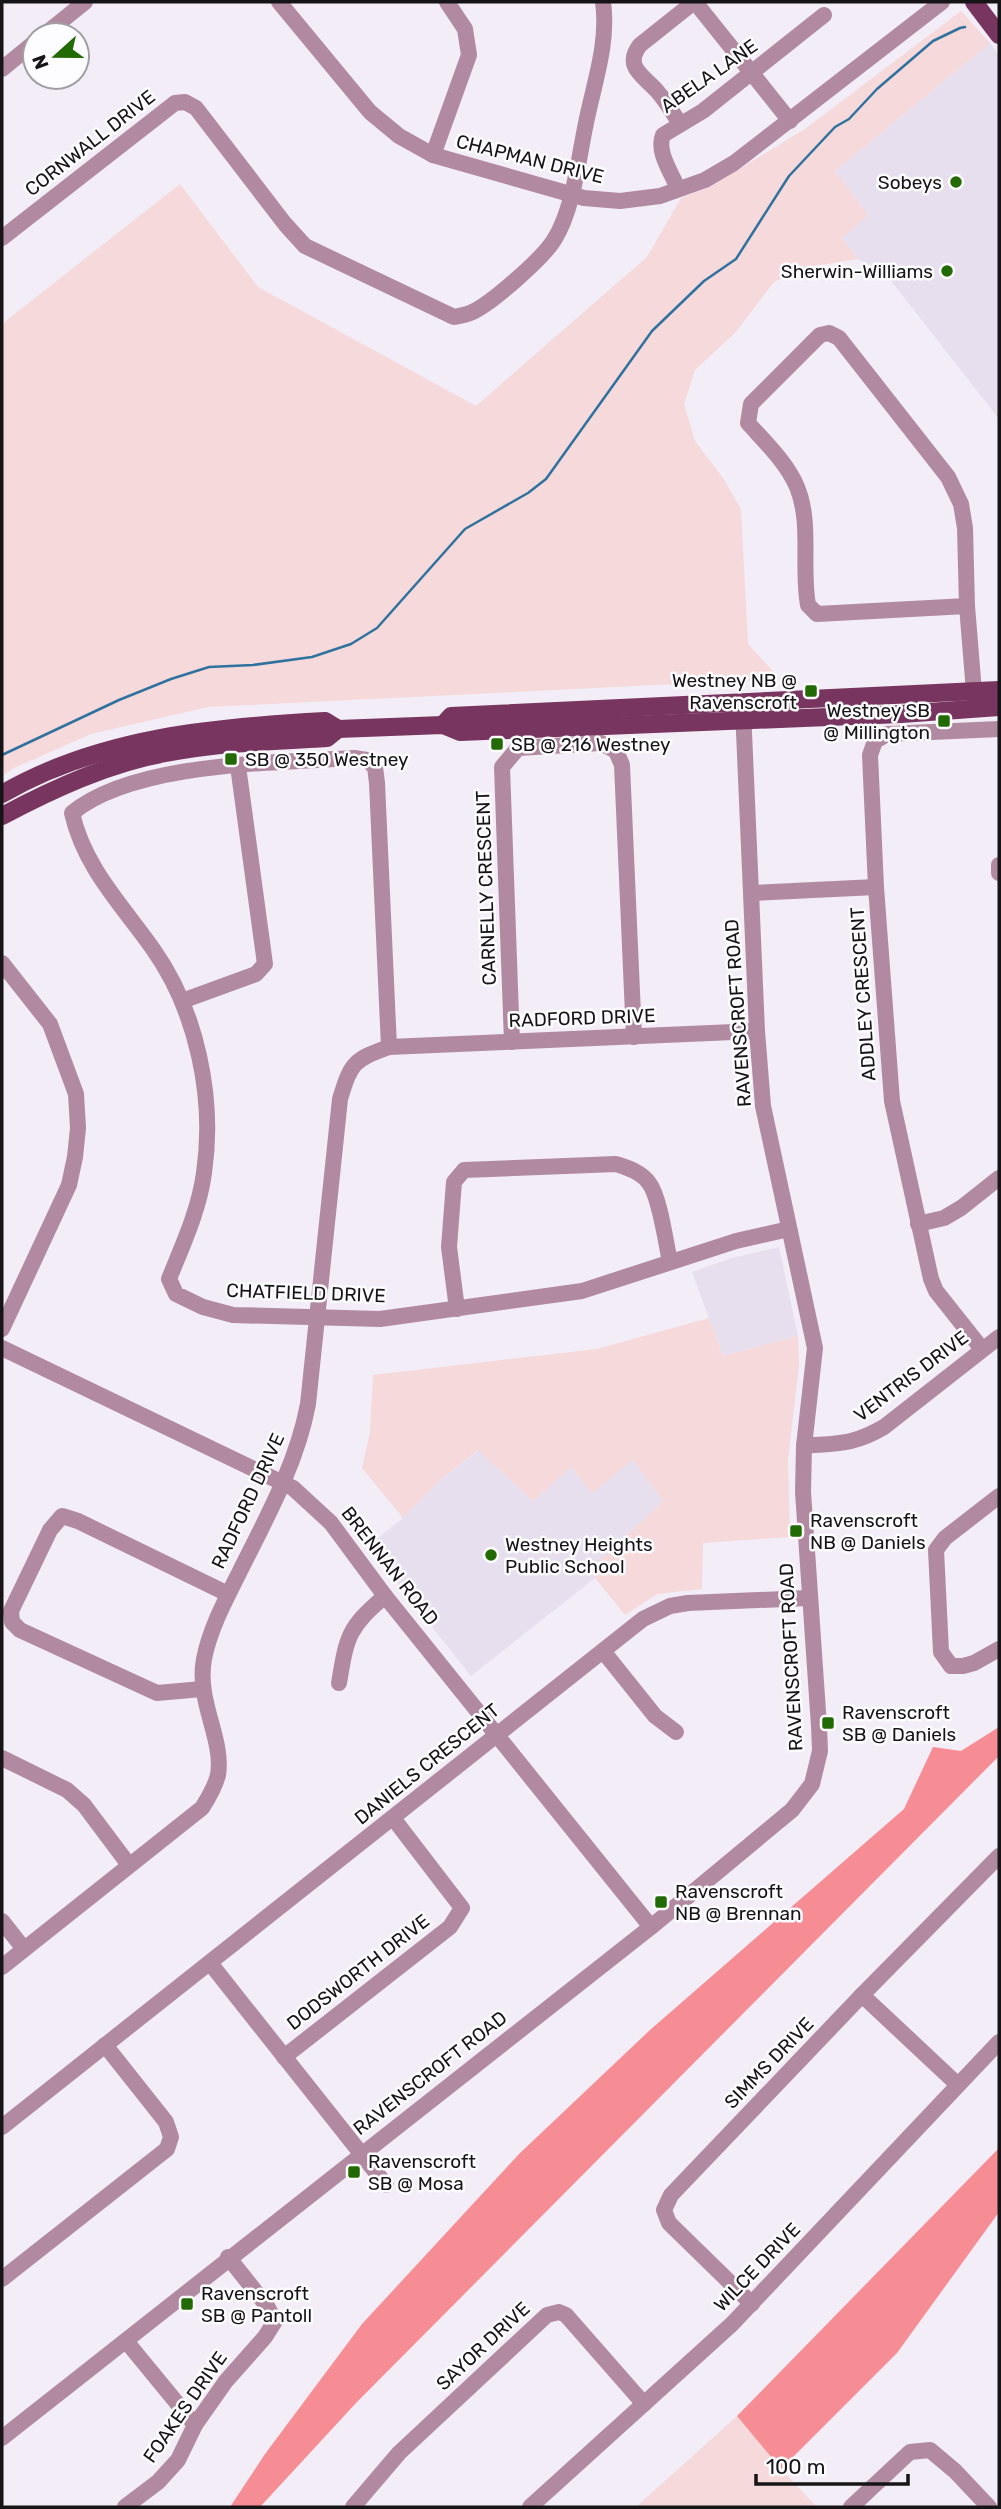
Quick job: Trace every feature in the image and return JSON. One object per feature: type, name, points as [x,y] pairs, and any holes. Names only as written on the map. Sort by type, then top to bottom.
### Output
[{"type":"main road","points":[[974,2],[999,35]]},
{"type":"main road","points":[[2,794],[20,783],[103,751],[173,735],[238,726],[326,722],[338,729],[443,725],[460,733],[744,711],[901,714],[975,700],[999,690]]},
{"type":"main road","points":[[975,700],[999,707]]},
{"type":"main road","points":[[2,817],[77,780],[164,753],[222,744],[327,738],[338,729]]},
{"type":"street","points":[[61,21],[85,2]]},
{"type":"street","name":"CHAPMAN DRIVE","points":[[279,2],[370,112],[399,136],[433,155],[570,195],[620,201],[660,196],[705,180],[734,163],[942,2]]},
{"type":"street","points":[[433,155],[469,55],[465,29],[447,2]]},
{"type":"street","points":[[570,195],[576,182],[585,126],[604,45],[606,21],[603,2]]},
{"type":"street","points":[[680,124],[657,91],[635,68],[634,52],[639,45],[694,2],[790,121]]},
{"type":"street","name":"ABELA LANE","points":[[678,189],[661,150],[660,142],[668,130],[703,111],[824,15]]},
{"type":"street","points":[[2,69],[21,53]]},
{"type":"street","name":"CORNWALL DRIVE","points":[[2,238],[175,103],[185,103],[196,108],[305,246],[454,317],[478,309],[535,263],[555,239],[570,195]]},
{"type":"street","points":[[967,606],[817,614],[808,605],[803,512],[797,487],[783,464],[748,423],[751,404],[820,335],[829,333],[839,338],[948,477],[961,504],[965,528],[967,606],[975,700]]},
{"type":"street","name":"RAVENSCROFT ROAD","points":[[2,2438],[651,1927],[792,1810],[812,1784],[820,1751],[803,1492],[804,1446],[815,1348],[763,1105],[757,1031],[744,711]]},
{"type":"street","name":"ADDLEY CRESCENT","points":[[982,1349],[936,1291],[931,1279],[892,1101],[876,887],[870,755],[875,741],[887,734],[999,729]]},
{"type":"street","name":"CARNELLY CRESCENT","points":[[513,1042],[502,767],[518,748],[601,743],[617,751],[622,765],[634,1038]]},
{"type":"street","name":"CHATFIELD DRIVE","points":[[389,1047],[375,767],[367,760],[354,758],[238,766],[150,776],[86,801],[72,813],[76,830],[97,875],[155,951],[182,1001],[201,1065],[207,1108],[204,1175],[191,1224],[169,1279],[176,1294],[203,1307],[233,1315],[380,1319],[582,1291],[736,1241],[789,1229]]},
{"type":"street","points":[[182,1001],[256,974],[265,964],[238,766]]},
{"type":"street","points":[[999,865],[999,873]]},
{"type":"street","points":[[752,893],[876,887]]},
{"type":"street","points":[[2,963],[50,1024],[76,1094],[78,1128],[69,1185],[2,1329]]},
{"type":"street","name":"RADFORD DRIVE","points":[[2,1966],[202,1808],[214,1789],[219,1772],[215,1742],[202,1689],[204,1661],[211,1631],[282,1482],[302,1433],[340,1099],[348,1072],[362,1057],[389,1047],[757,1031]]},
{"type":"street","points":[[457,1309],[449,1247],[454,1182],[464,1170],[616,1164],[635,1170],[650,1184],[670,1262]]},
{"type":"street","points":[[918,1224],[944,1218],[961,1209],[999,1178]]},
{"type":"street","name":"VENTRIS DRIVE","points":[[804,1446],[851,1443],[868,1437],[999,1337]]},
{"type":"street","name":"BRENNAN ROAD","points":[[2,1348],[293,1489],[331,1523],[385,1596],[651,1927]]},
{"type":"street","points":[[999,1496],[945,1538],[936,1550],[941,1652],[951,1666],[963,1666],[999,1649]]},
{"type":"street","points":[[202,1689],[157,1693],[20,1630],[12,1622],[11,1611],[50,1530],[62,1516],[78,1521],[228,1594]]},
{"type":"street","points":[[339,1683],[348,1636],[365,1612],[385,1596]]},
{"type":"street","name":"DANIELS CRESCENT","points":[[2,2127],[643,1619],[670,1606],[688,1603],[808,1598]]},
{"type":"street","points":[[603,1651],[655,1716],[676,1732]]},
{"type":"street","points":[[2,1758],[67,1790],[84,1805],[129,1865]]},
{"type":"street","name":"DODSWORTH DRIVE","points":[[285,2057],[450,1927],[462,1908],[393,1818]]},
{"type":"street","name":"SIMMS DRIVE","points":[[752,2304],[670,2223],[664,2210],[671,2195],[999,1856]]},
{"type":"street","points":[[2,1921],[24,1949]]},
{"type":"street","points":[[210,1963],[386,2185]]},
{"type":"street","points":[[862,1995],[958,2085]]},
{"type":"street","name":"WILCE DRIVE","points":[[530,2507],[752,2304],[999,2042]]},
{"type":"street","points":[[2,2279],[167,2149],[172,2137],[166,2123],[105,2046]]},
{"type":"street","name":"FOAKES DRIVE","points":[[125,2507],[158,2482],[178,2460],[195,2425],[226,2381],[265,2337],[275,2321],[267,2306],[228,2258]]},
{"type":"street","name":"SAYOR DRIVE","points":[[353,2507],[398,2453],[547,2315],[559,2312],[566,2315],[644,2404]]},
{"type":"street","points":[[126,2340],[195,2425]]},
{"type":"street","points":[[851,2507],[910,2452],[930,2450],[955,2471],[989,2507]]},
{"type":"shaded area","points":[[961,11],[990,43],[835,171],[868,215],[842,238],[858,259],[809,267],[774,282],[735,333],[695,370],[684,404],[695,441],[723,478],[741,509],[748,644],[780,679],[208,707],[91,734],[14,768],[2,776],[2,324],[180,184],[258,287],[476,406],[647,257],[681,198],[710,187],[805,129]]},
{"type":"shaded area","points":[[990,43],[999,55],[999,419],[885,273],[858,259],[842,238],[835,171]]},
{"type":"shaded area","points":[[779,1247],[798,1336],[723,1356],[692,1272],[732,1258]]},
{"type":"shaded area","points":[[709,1318],[723,1356],[798,1336],[799,1365],[788,1460],[790,1537],[703,1543],[702,1589],[657,1594],[625,1615],[595,1578],[597,1563],[663,1501],[633,1460],[592,1493],[571,1467],[533,1501],[478,1450],[440,1480],[403,1518],[362,1468],[370,1432],[373,1375],[597,1349]]},
{"type":"shaded area","name":"Westney Heights Public School","points":[[479,1450],[533,1501],[571,1466],[633,1460],[663,1501],[598,1563],[595,1578],[471,1676],[368,1546],[403,1518],[440,1480]]},
{"type":"shaded area","points":[[999,1727],[999,1756],[356,2403],[260,2507],[230,2507],[265,2454],[362,2324],[519,2154],[650,2030],[904,1809],[933,1747],[961,1751]]},
{"type":"shaded area","points":[[999,2148],[999,2212],[897,2353],[781,2469],[737,2416]]},
{"type":"shaded area","points":[[737,2416],[817,2507],[636,2507]]},
{"type":"waterway","points":[[2,755],[119,700],[171,679],[209,667],[253,665],[312,657],[351,644],[377,628],[465,529],[528,493],[546,479],[652,331],[704,281],[736,259],[789,176],[835,127],[849,119],[877,89],[933,41],[965,27]]},
{"type":"place","name":"Sobeys","points":[[956,182]]},
{"type":"place","name":"Sherwin-Williams","points":[[947,271]]},
{"type":"place","name":"Westney NB @ Ravenscroft","points":[[811,691]]},
{"type":"place","name":"Westney SB @ Millington","points":[[944,721]]},
{"type":"place","name":"SB @ 216 Westney","points":[[497,744]]},
{"type":"place","name":"SB @ 350 Westney","points":[[231,759]]},
{"type":"place","name":"Ravenscroft NB @ Daniels","points":[[796,1531]]},
{"type":"place","name":"Westney Heights Public School","points":[[491,1555]]},
{"type":"place","name":"Ravenscroft SB @ Daniels","points":[[828,1723]]},
{"type":"place","name":"Ravenscroft NB @ Brennan","points":[[661,1902]]},
{"type":"place","name":"Ravenscroft SB @ Mosa","points":[[354,2172]]},
{"type":"place","name":"Ravenscroft SB @ Pantoll","points":[[187,2304]]}]
